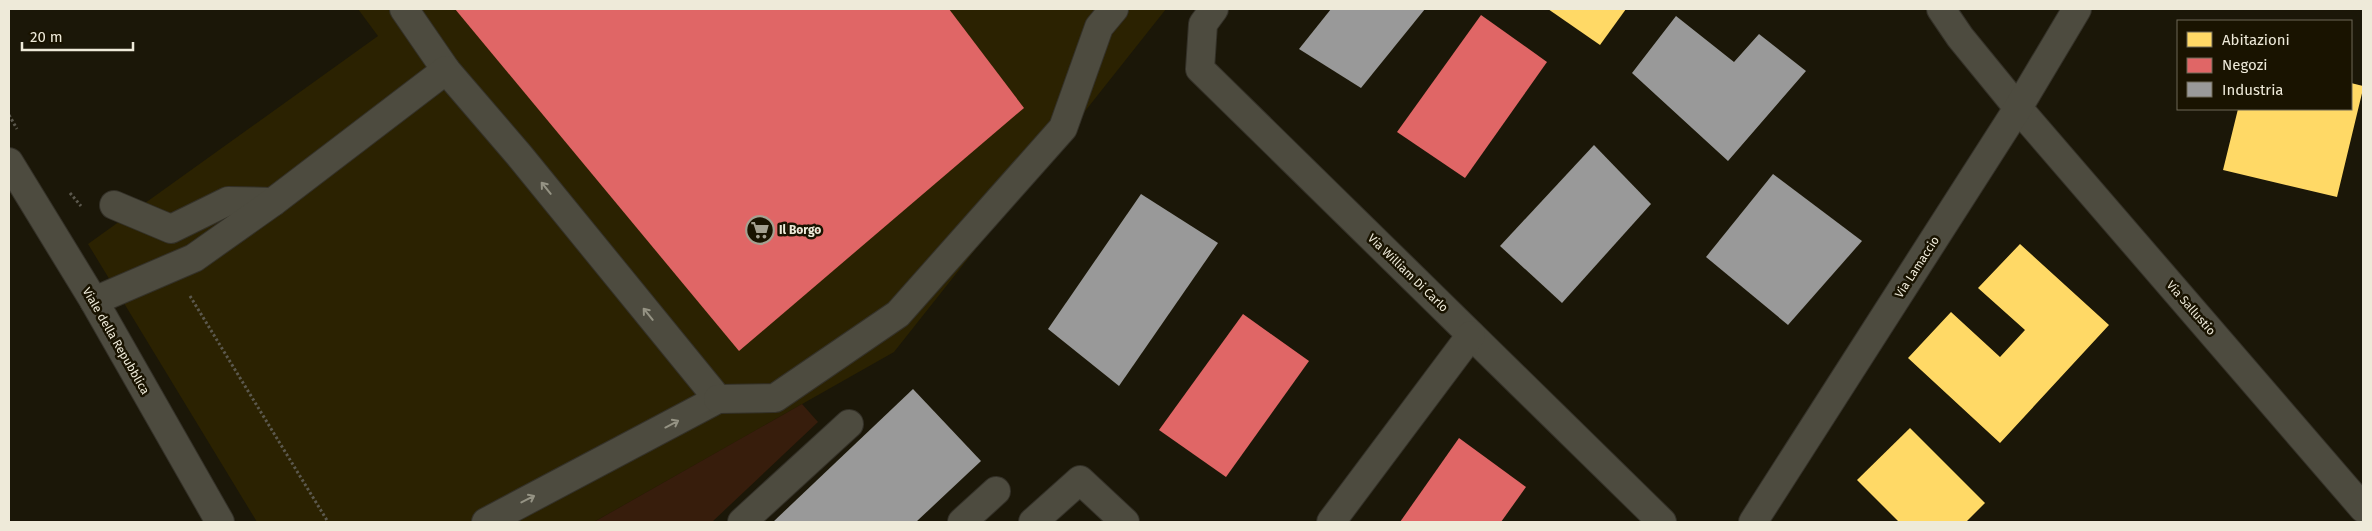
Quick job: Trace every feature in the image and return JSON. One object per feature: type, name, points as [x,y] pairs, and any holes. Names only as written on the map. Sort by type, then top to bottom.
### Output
[{"type":"street","points":[[404,9],[446,70],[519,155],[718,399]]},
{"type":"street","points":[[486,522],[718,399],[775,398],[898,314],[1063,128],[1099,27],[1114,9]]},
{"type":"street","name":"Via William Di Carlo","points":[[1214,9],[1203,24],[1200,69],[1662,522]]},
{"type":"street","name":"Via Sallustio","points":[[1941,9],[1960,37],[2018,108],[2363,508]]},
{"type":"street","name":"Via Lamaccio","points":[[1753,522],[2018,108],[2076,9]]},
{"type":"street","points":[[94,301],[194,258],[273,202],[446,70]]},
{"type":"street","name":"Viale della Repubblica","points":[[9,162],[94,301],[220,522]]},
{"type":"street","points":[[114,205],[171,229],[228,201],[273,202]]},
{"type":"street","points":[[1331,522],[1471,335]]},
{"type":"street","points":[[742,522],[849,424]]},
{"type":"street","points":[[1033,522],[1080,480],[1125,522]]},
{"type":"street","points":[[962,522],[996,491]]},
{"type":"path","points":[[9,115],[20,134]]},
{"type":"path","points":[[67,190],[86,211]]},
{"type":"path","points":[[172,267],[328,522]]},
{"type":"shaded area","points":[[358,9],[1166,9],[894,352],[594,522],[257,522],[88,244],[378,36]]},
{"type":"shaded area","points":[[802,404],[818,422],[712,522],[594,522]]},
{"type":"building: Abitazioni","points":[[1548,9],[1626,9],[1600,45]]},
{"type":"building: Abitazioni","points":[[2352,83],[2363,86],[2337,197],[2223,170],[2238,110],[2352,110]]},
{"type":"building: Abitazioni","points":[[2020,244],[2109,325],[2000,443],[1908,358],[1951,312],[2000,357],[2025,330],[1978,288]]},
{"type":"building: Abitazioni","points":[[1910,428],[1985,503],[1966,522],[1899,522],[1857,480]]},
{"type":"building: Negozi","name":"Il Borgo","points":[[455,9],[949,9],[1024,108],[739,351]]},
{"type":"building: Negozi","points":[[1481,15],[1547,62],[1465,178],[1397,132]]},
{"type":"building: Negozi","points":[[1243,314],[1309,361],[1226,477],[1159,430]]},
{"type":"building: Negozi","points":[[1459,438],[1526,487],[1501,522],[1400,522]]},
{"type":"building: Industria","points":[[1331,9],[1425,9],[1361,88],[1299,49]]},
{"type":"building: Industria","points":[[1676,16],[1734,62],[1759,34],[1806,71],[1728,161],[1632,73]]},
{"type":"building: Industria","points":[[1594,145],[1651,204],[1562,303],[1500,246]]},
{"type":"building: Industria","points":[[1773,174],[1862,241],[1788,325],[1706,257]]},
{"type":"building: Industria","points":[[1141,194],[1218,243],[1119,386],[1048,329]]},
{"type":"building: Industria","points":[[913,389],[981,461],[916,522],[773,522]]},
{"type":"place","name":"Il Borgo","points":[[760,230]]}]
